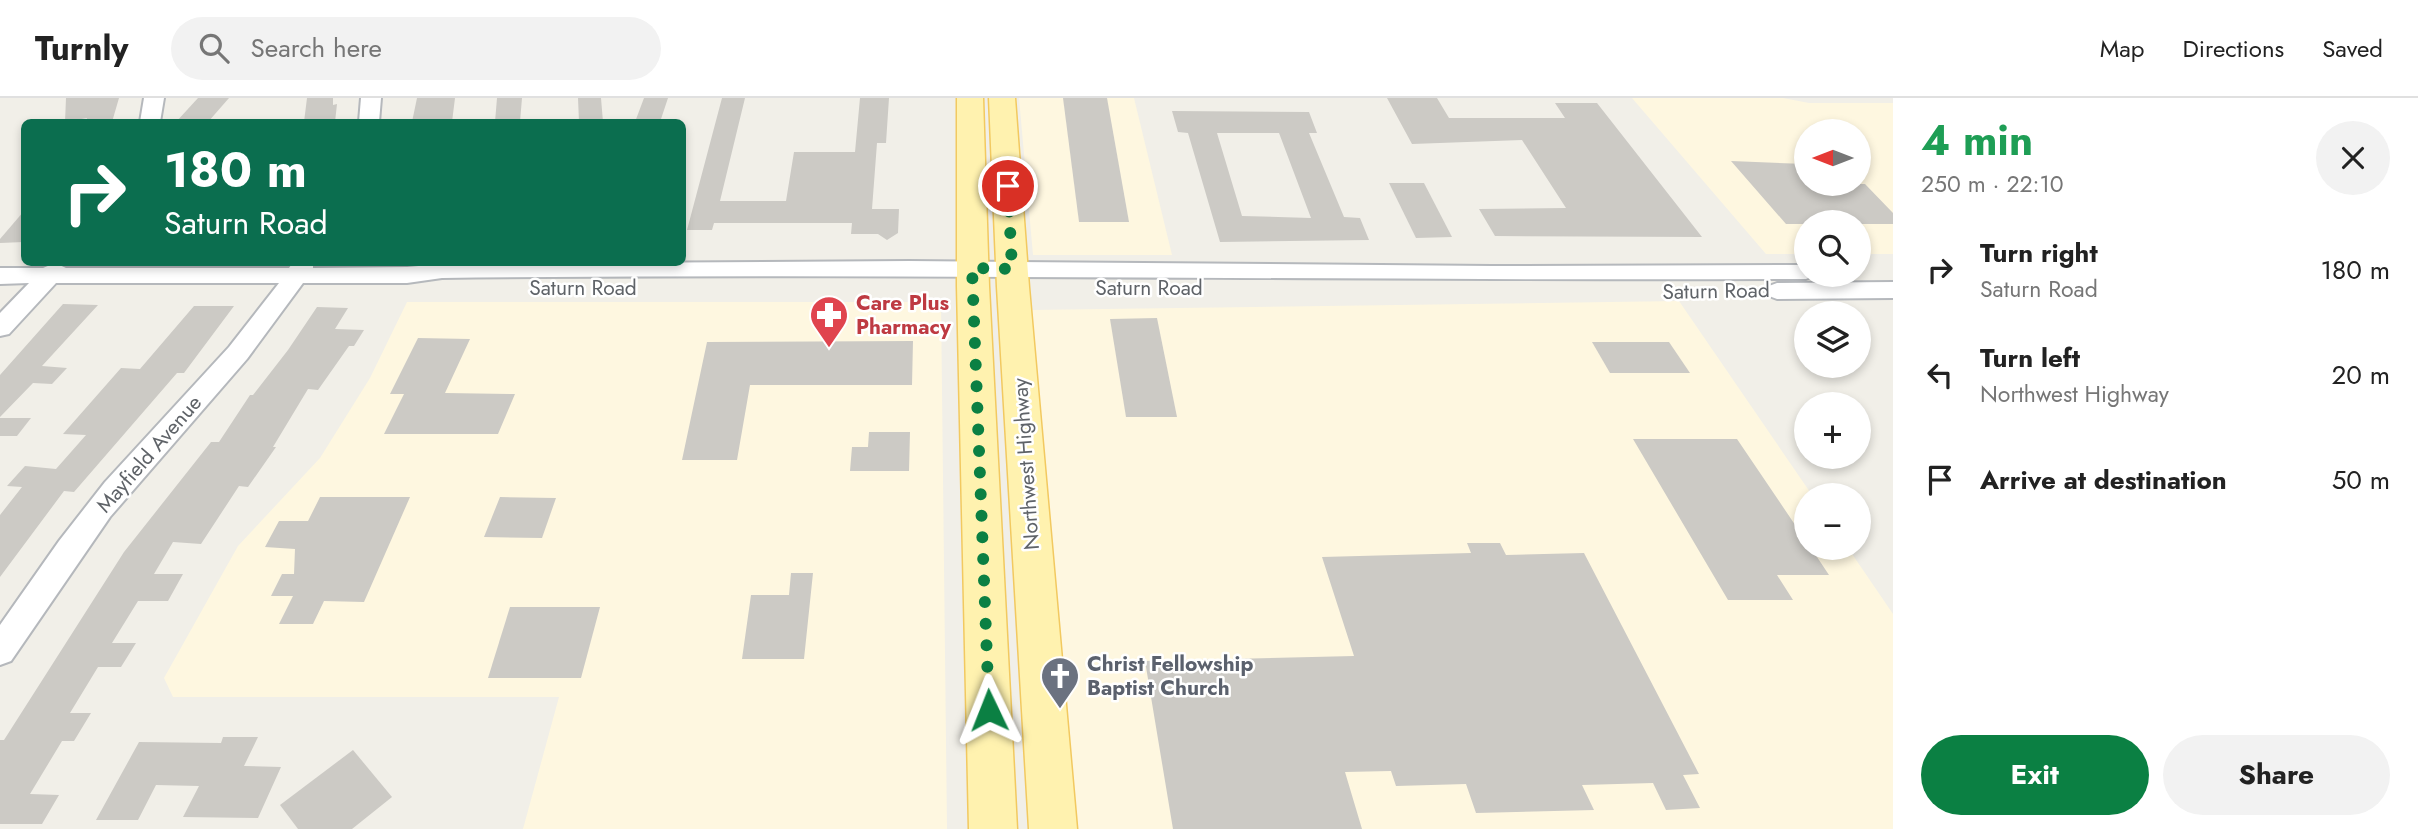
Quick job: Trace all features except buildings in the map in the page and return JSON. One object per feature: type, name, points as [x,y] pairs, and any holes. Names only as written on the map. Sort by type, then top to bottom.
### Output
[{"type":"main road","name":"Northwest Highway","points":[[970,98],[972,277],[993,829]]},
{"type":"main road","name":"Northwest Highway","points":[[1002,98],[1053,829]]},
{"type":"street","points":[[150,119],[154,98]]},
{"type":"street","points":[[369,119],[371,98]]},
{"type":"street","name":"Saturn Road","points":[[0,276],[55,270],[301,268],[407,275],[431,283],[521,287],[972,277],[1497,282],[1893,290]]},
{"type":"street","name":"Mayfield Avenue","points":[[0,651],[77,538],[235,356],[301,268]]},
{"type":"street","points":[[0,328],[55,270]]},
{"type":"street","name":"Saturn Road","points":[[1497,282],[1794,272]]},
{"type":"street","points":[[1871,272],[1893,272]]},
{"type":"shaded area","points":[[1019,98],[1134,98],[1172,255],[1033,255]]},
{"type":"shaded area","points":[[1632,98],[1783,98],[1809,103],[1893,103],[1893,254],[1871,254],[1871,210],[1794,210],[1794,254],[1766,254]]},
{"type":"shaded area","points":[[1679,301],[1804,483],[1794,483],[1794,560],[1856,560],[1893,614],[1893,829],[1076,829],[1031,310]]},
{"type":"shaded area","points":[[407,302],[941,302],[947,829],[523,829],[559,697],[173,697],[164,678],[238,546],[320,458],[370,378]]},
{"type":"place","name":"Care Plus Pharmacy","points":[[829,349]]},
{"type":"place","name":"Christ Fellowship Baptist Church","points":[[1060,710]]},
{"type":"route","points":[[989,710],[972,268],[1012,269],[1008,186]]}]
